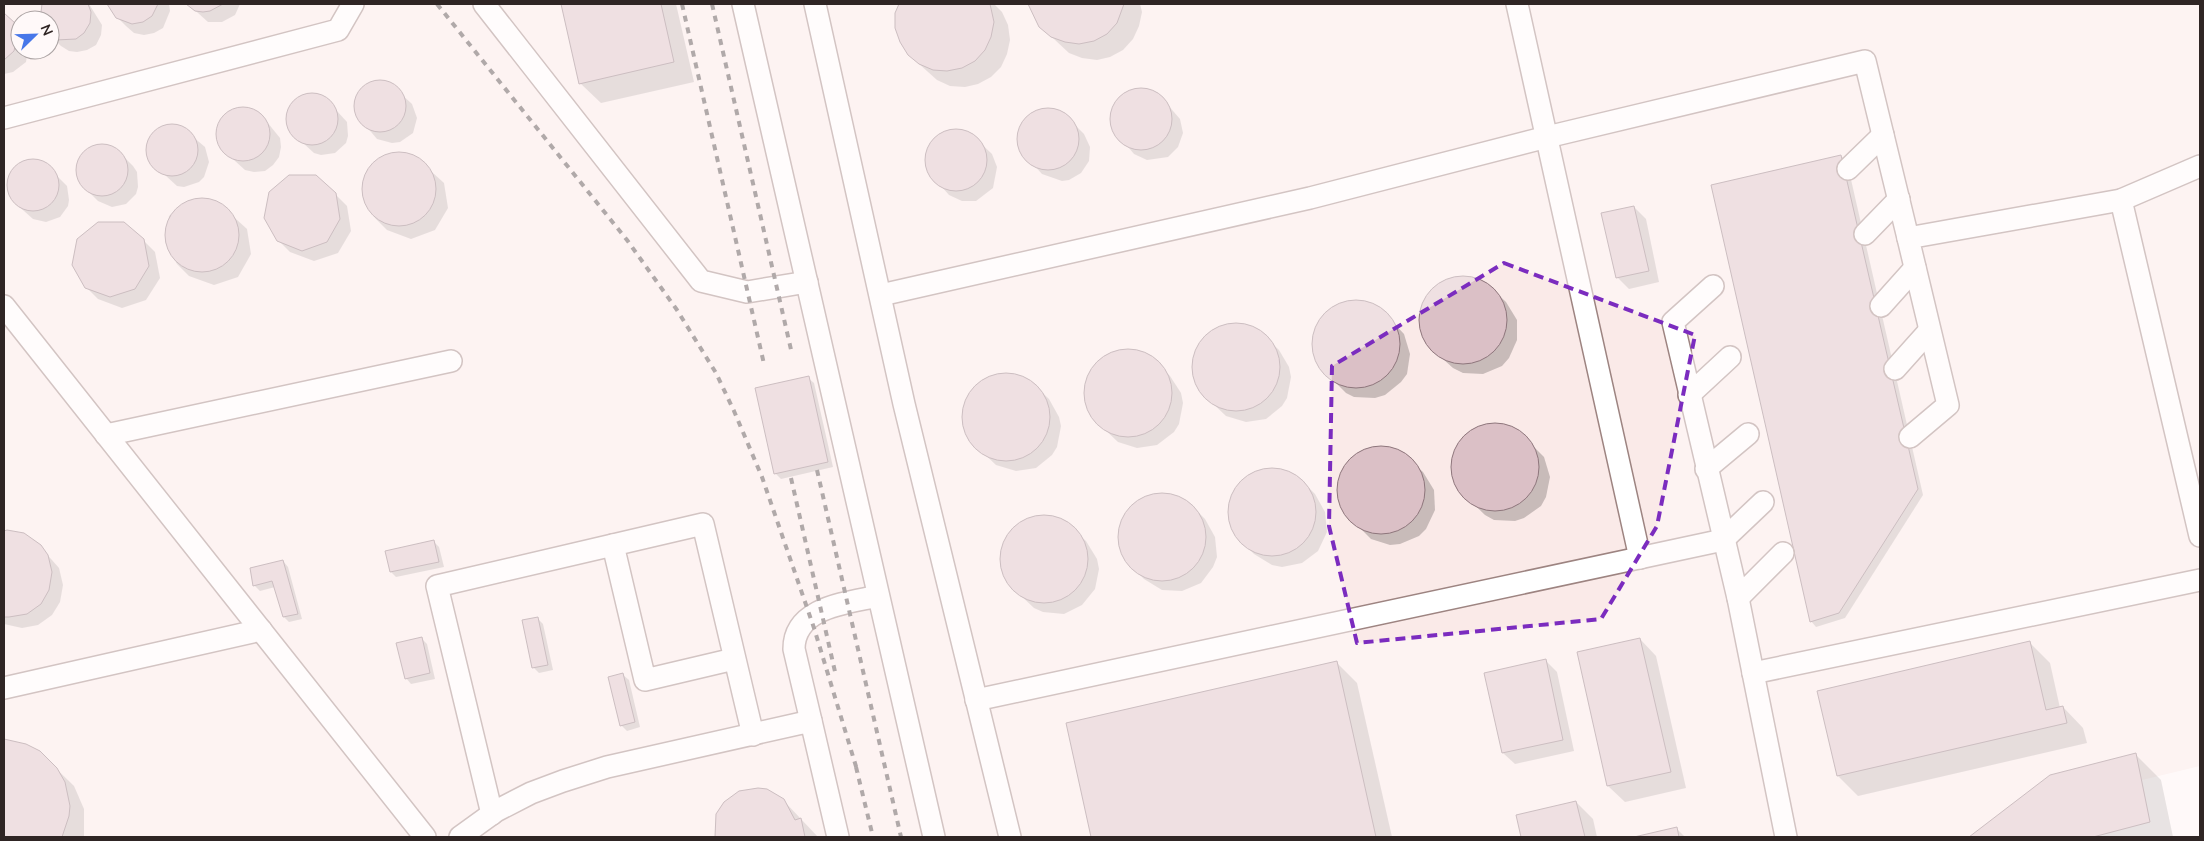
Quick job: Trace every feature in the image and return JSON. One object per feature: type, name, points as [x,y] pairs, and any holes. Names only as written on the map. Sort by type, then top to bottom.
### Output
[{"type":"lane","points":[[4,118],[338,30],[353,4]]},
{"type":"lane","points":[[484,4],[701,281],[747,292],[807,282]]},
{"type":"lane","points":[[743,4],[934,837]]},
{"type":"lane","points":[[815,4],[904,404],[1010,837]]},
{"type":"lane","points":[[1517,4],[1640,558]]},
{"type":"lane","points":[[881,295],[1310,198],[1547,137],[1865,61],[1948,405],[1910,437]]},
{"type":"lane","points":[[1848,169],[1883,135]]},
{"type":"lane","points":[[1908,238],[2120,200],[2200,166]]},
{"type":"lane","points":[[1865,234],[1899,199]]},
{"type":"lane","points":[[2120,200],[2200,536]]},
{"type":"lane","points":[[1881,306],[1914,268]]},
{"type":"lane","points":[[1714,286],[1673,322],[1706,469],[1738,598],[1786,837]]},
{"type":"lane","points":[[4,306],[425,837]]},
{"type":"lane","points":[[1895,369],[1929,331]]},
{"type":"lane","points":[[1689,395],[1730,357]]},
{"type":"lane","points":[[106,435],[451,361]]},
{"type":"lane","points":[[1706,469],[1748,434]]},
{"type":"lane","points":[[976,700],[1723,540],[1763,502]]},
{"type":"lane","points":[[492,814],[437,586],[703,524],[753,734]]},
{"type":"lane","points":[[613,545],[645,680],[734,659]]},
{"type":"lane","points":[[1738,598],[1783,553]]},
{"type":"lane","points":[[1753,673],[2200,580]]},
{"type":"lane","points":[[838,837],[794,649],[794,641],[800,625],[820,611],[878,596]]},
{"type":"lane","points":[[4,688],[261,630]]},
{"type":"lane","points":[[460,837],[492,814],[531,793],[598,770],[811,722]]},
{"type":"highlighted area","points":[[1504,263],[1695,335],[1657,526],[1601,619],[1357,643],[1329,526],[1332,366]]},
{"type":"shaded area","points":[[4,4],[2200,4],[2200,766],[2142,780],[2150,822],[2093,837],[4,837]]},
{"type":"building","points":[[42,4],[88,4],[91,12],[90,23],[84,33],[76,39],[60,40],[60,10],[41,10]]},
{"type":"building","points":[[107,4],[158,4],[152,16],[143,22],[132,24],[116,18]]},
{"type":"building","points":[[186,4],[223,4],[210,11],[203,12],[195,11]]},
{"type":"building","points":[[561,4],[661,4],[674,62],[579,84]]},
{"type":"building","points":[[899,4],[990,4],[994,22],[991,37],[985,50],[975,61],[962,68],[947,71],[933,70],[919,64],[908,55],[900,42],[895,28],[895,13]]},
{"type":"building","points":[[1028,4],[1124,4],[1117,23],[1107,34],[1094,41],[1079,44],[1051,37],[1039,27]]},
{"type":"building","points":[[4,13],[10,18],[10,55],[4,60]]},
{"type":"building","points":[[375,80],[385,80],[395,84],[402,91],[406,106],[402,121],[395,128],[385,132],[375,132],[365,128],[358,121],[354,111],[354,101],[358,91],[365,84]]},
{"type":"building","points":[[1141,88],[1158,93],[1163,97],[1167,102],[1172,119],[1167,136],[1163,141],[1158,145],[1141,150],[1124,145],[1119,141],[1115,136],[1110,119],[1115,102],[1119,97],[1124,93]]},
{"type":"building","points":[[312,93],[326,97],[334,105],[338,119],[334,133],[326,141],[312,145],[298,141],[290,133],[286,119],[290,105],[298,97]]},
{"type":"building","points":[[243,107],[253,109],[262,115],[268,124],[270,134],[268,144],[262,153],[253,159],[243,161],[233,159],[224,153],[218,144],[216,134],[218,124],[224,115],[233,109]]},
{"type":"building","points":[[1048,108],[1065,113],[1070,117],[1074,122],[1079,139],[1074,156],[1070,161],[1065,165],[1048,170],[1031,165],[1026,161],[1022,156],[1017,139],[1022,122],[1026,117],[1031,113]]},
{"type":"building","points":[[172,124],[182,126],[190,132],[196,140],[198,150],[196,160],[190,168],[182,174],[172,176],[162,174],[154,168],[148,160],[146,150],[148,140],[154,132],[162,126]]},
{"type":"building","points":[[956,129],[973,134],[978,138],[982,143],[987,160],[982,177],[978,182],[973,186],[956,191],[939,186],[934,182],[930,177],[925,160],[930,143],[934,138],[939,134]]},
{"type":"building","points":[[102,144],[112,146],[120,152],[126,160],[128,170],[126,180],[120,188],[112,194],[102,196],[92,194],[84,188],[78,180],[76,170],[78,160],[84,152],[92,146]]},
{"type":"building","points":[[399,152],[420,158],[430,168],[436,189],[430,210],[420,220],[399,226],[378,220],[368,210],[362,189],[368,168],[378,158]]},
{"type":"building","points":[[1841,155],[1918,489],[1839,613],[1810,622],[1711,185]]},
{"type":"building","points":[[33,159],[43,161],[51,167],[57,175],[59,185],[57,195],[51,203],[43,209],[33,211],[23,209],[15,203],[9,195],[7,185],[9,175],[15,167],[23,161]]},
{"type":"building","points":[[289,175],[316,175],[336,193],[340,219],[327,242],[302,251],[277,241],[264,218],[269,192]]},
{"type":"building","points":[[195,198],[209,198],[223,204],[233,214],[239,228],[239,242],[233,256],[223,266],[209,272],[195,272],[181,266],[171,256],[165,242],[165,228],[171,214],[181,204]]},
{"type":"building","points":[[1634,206],[1649,271],[1616,278],[1601,213]]},
{"type":"building","points":[[98,222],[124,222],[144,239],[149,266],[135,289],[110,297],[85,288],[72,265],[77,239]]},
{"type":"building","points":[[1463,276],[1480,280],[1494,289],[1503,303],[1507,320],[1503,337],[1494,351],[1480,360],[1463,364],[1446,360],[1432,351],[1423,337],[1419,320],[1423,303],[1432,289],[1446,280]]},
{"type":"building","points":[[1356,300],[1373,304],[1387,313],[1396,327],[1400,344],[1396,361],[1387,375],[1373,384],[1356,388],[1339,384],[1325,375],[1316,361],[1312,344],[1316,327],[1325,313],[1339,304]]},
{"type":"building","points":[[1236,323],[1253,327],[1267,336],[1276,350],[1280,367],[1276,384],[1267,398],[1253,407],[1236,411],[1219,407],[1205,398],[1196,384],[1192,367],[1196,350],[1205,336],[1219,327]]},
{"type":"building","points":[[1128,349],[1145,353],[1159,362],[1168,376],[1172,393],[1168,410],[1159,424],[1145,433],[1128,437],[1111,433],[1097,424],[1088,410],[1084,393],[1088,376],[1097,362],[1111,353]]},
{"type":"building","points":[[1006,373],[1023,377],[1037,386],[1046,400],[1050,417],[1046,434],[1037,448],[1023,457],[1006,461],[989,457],[975,448],[966,434],[962,417],[966,400],[975,386],[989,377]]},
{"type":"building","points":[[809,376],[828,462],[774,474],[755,388]]},
{"type":"building","points":[[1495,423],[1512,427],[1526,436],[1535,450],[1539,467],[1535,484],[1526,498],[1512,507],[1495,511],[1478,507],[1464,498],[1455,484],[1451,467],[1455,450],[1464,436],[1478,427]]},
{"type":"building","points":[[1381,446],[1398,450],[1412,459],[1421,473],[1425,490],[1421,507],[1412,521],[1398,530],[1381,534],[1364,530],[1350,521],[1341,507],[1337,490],[1341,473],[1350,459],[1364,450]]},
{"type":"building","points":[[1272,468],[1289,472],[1303,481],[1312,495],[1316,512],[1312,529],[1303,543],[1289,552],[1272,556],[1255,552],[1241,543],[1232,529],[1228,512],[1232,495],[1241,481],[1255,472]]},
{"type":"building","points":[[1162,493],[1179,497],[1193,506],[1202,520],[1206,537],[1202,554],[1193,568],[1179,577],[1162,581],[1145,577],[1131,568],[1122,554],[1118,537],[1122,520],[1131,506],[1145,497]]},
{"type":"building","points":[[1044,515],[1061,519],[1075,528],[1084,542],[1088,559],[1084,576],[1075,590],[1061,599],[1044,603],[1027,599],[1013,590],[1004,576],[1000,559],[1004,542],[1013,528],[1027,519]]},
{"type":"building","points":[[4,531],[24,533],[41,545],[48,555],[52,572],[49,590],[41,604],[27,614],[4,617]]},
{"type":"building","points":[[434,540],[439,562],[390,572],[385,551]]},
{"type":"building","points":[[283,560],[298,614],[283,617],[272,581],[253,586],[250,568]]},
{"type":"building","points":[[538,617],[548,665],[532,668],[522,620]]},
{"type":"building","points":[[422,637],[430,673],[405,679],[396,643]]},
{"type":"building","points":[[1640,638],[1671,772],[1607,786],[1577,652]]},
{"type":"building","points":[[2030,641],[2046,710],[2063,706],[2067,723],[1837,776],[1817,691]]},
{"type":"building","points":[[1546,659],[1563,740],[1502,753],[1484,673]]},
{"type":"building","points":[[1337,661],[1376,837],[1091,837],[1066,723]]},
{"type":"building","points":[[623,673],[635,722],[620,726],[608,677]]},
{"type":"building","points":[[4,739],[26,744],[40,751],[57,768],[65,782],[70,806],[69,816],[62,837],[4,837]]},
{"type":"building","points":[[2136,753],[2150,822],[2093,837],[1969,837],[2050,775]]},
{"type":"building","points":[[758,788],[767,789],[784,799],[795,820],[801,818],[805,837],[715,837],[716,814],[724,802],[739,791]]},
{"type":"building","points":[[1576,801],[1585,837],[1521,837],[1516,815]]},
{"type":"building","points":[[1677,827],[1679,837],[1634,837]]},
{"type":"railway","points":[[437,4],[627,240],[677,310],[716,373],[762,477],[814,628],[858,773]]},
{"type":"railway","points":[[682,4],[764,364]]},
{"type":"railway","points":[[712,4],[792,354]]},
{"type":"railway","points":[[817,470],[901,837]]},
{"type":"railway","points":[[791,478],[836,676]]},
{"type":"railway","points":[[856,767],[873,837]]}]
